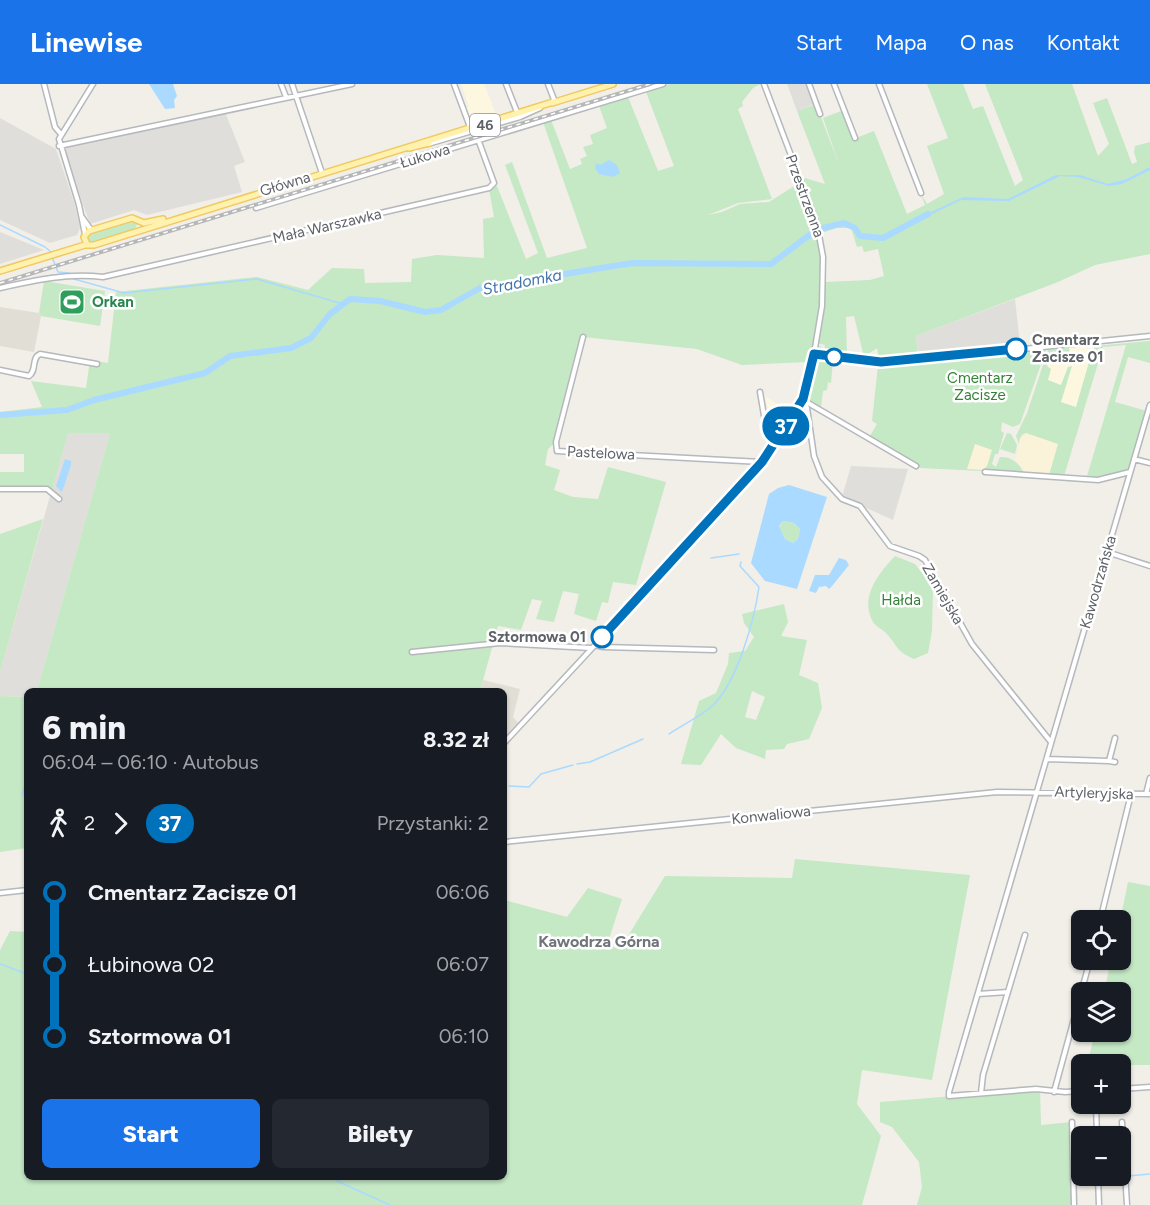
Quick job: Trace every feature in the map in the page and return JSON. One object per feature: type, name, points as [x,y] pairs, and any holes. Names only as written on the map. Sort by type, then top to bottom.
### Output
[{"type":"main road","name":"Główna","points":[[136,231],[470,126],[613,84]]},
{"type":"main road","name":"Główna","points":[[393,152],[416,147],[554,102]]},
{"type":"main road","name":"Główna","points":[[140,222],[177,217]]},
{"type":"main road","name":"46","points":[[0,271],[60,253],[86,239],[92,230],[132,218],[140,222]]},
{"type":"main road","points":[[136,231],[140,222]]},
{"type":"main road","name":"46","points":[[86,239],[94,245],[136,231]]},
{"type":"street","points":[[44,84],[55,127],[60,133]]},
{"type":"street","points":[[92,230],[86,226],[82,216],[59,146],[60,133],[93,84]]},
{"type":"street","points":[[281,84],[286,98]]},
{"type":"street","points":[[292,84],[322,173]]},
{"type":"street","points":[[59,146],[352,84]]},
{"type":"street","points":[[453,84],[470,126]]},
{"type":"street","points":[[506,84],[517,112]]},
{"type":"street","points":[[548,84],[554,102]]},
{"type":"street","name":"Łukowa","points":[[256,208],[663,84]]},
{"type":"street","name":"Przestrzenna","points":[[507,740],[762,462],[803,399],[814,354],[824,288],[821,235],[764,84]]},
{"type":"street","points":[[809,84],[820,114]]},
{"type":"street","points":[[834,84],[855,138]]},
{"type":"street","points":[[879,84],[921,193]]},
{"type":"street","name":"Główna","points":[[416,147],[475,131],[540,108]]},
{"type":"street","name":"Mała Warszawka","points":[[0,288],[42,278],[76,275],[103,277],[489,188],[494,183],[475,131]]},
{"type":"street","points":[[82,216],[86,239]]},
{"type":"street","points":[[814,354],[866,362],[897,362],[1150,336]]},
{"type":"street","name":"Pastelowa","points":[[583,337],[556,442],[557,451],[762,462]]},
{"type":"street","points":[[0,370],[29,376],[40,354],[97,364]]},
{"type":"street","points":[[760,392],[768,439],[773,446]]},
{"type":"street","points":[[803,399],[916,466]]},
{"type":"street","name":"Zamiejska","points":[[803,399],[807,408],[817,467],[822,477],[842,499],[860,506],[890,546],[925,560],[972,644],[1051,743]]},
{"type":"street","name":"Kawodrzańska","points":[[981,1093],[950,1096],[1150,405]]},
{"type":"street","points":[[1134,459],[1150,464]]},
{"type":"street","points":[[985,472],[1103,480],[1131,472]]},
{"type":"street","points":[[0,489],[47,489],[59,500]]},
{"type":"street","points":[[1107,552],[1150,566]]},
{"type":"street","points":[[412,652],[500,643],[714,650]]},
{"type":"street","points":[[1108,761],[1115,738]]},
{"type":"street","points":[[1047,759],[1115,762]]},
{"type":"street","points":[[1148,794],[1150,778]]},
{"type":"street","name":"Artyleryjska","points":[[1037,791],[1148,794]]},
{"type":"street","name":"Konwaliowa","points":[[507,842],[998,792],[1037,791]]},
{"type":"street","points":[[1103,910],[1131,794]]},
{"type":"street","points":[[0,893],[24,890]]},
{"type":"street","points":[[1025,935],[983,1075],[981,1093],[1036,1089],[1071,1091]]},
{"type":"street","points":[[1054,1092],[1087,970]]},
{"type":"street","points":[[978,994],[1008,992]]},
{"type":"street","points":[[1131,1088],[1150,1087]]},
{"type":"street","points":[[1072,1122],[1074,1205]]},
{"type":"street","points":[[1122,1122],[1127,1205]]},
{"type":"street","points":[[1098,1186],[1099,1205]]},
{"type":"shaded area","points":[[461,84],[484,84],[496,114],[475,121],[469,120],[465,109],[469,107]]},
{"type":"shaded area","points":[[787,84],[806,84],[814,104],[797,111]]},
{"type":"shaded area","points":[[225,112],[245,162],[234,166],[242,192],[147,215],[134,210],[90,224],[63,148]]},
{"type":"shaded area","points":[[0,118],[56,149],[75,205],[80,228],[77,235],[50,243],[0,220]]},
{"type":"shaded area","points":[[0,232],[44,250],[0,264]]},
{"type":"shaded area","points":[[1015,299],[1020,344],[918,356],[916,336]]},
{"type":"shaded area","points":[[0,307],[39,313],[41,316],[34,352],[0,346]]},
{"type":"shaded area","points":[[1103,345],[1084,411],[1033,395],[1050,350]]},
{"type":"shaded area","points":[[765,396],[789,412],[775,436],[773,435]]},
{"type":"shaded area","points":[[68,433],[110,433],[38,688],[24,688],[24,697],[0,696],[0,672]]},
{"type":"shaded area","points":[[851,466],[908,469],[893,520],[842,497]]},
{"type":"shaded area","points":[[483,680],[520,689],[513,717],[518,723],[507,735],[507,688],[481,688]]},
{"type":"green space","points":[[669,84],[761,84],[753,88],[742,102],[743,106],[738,109],[772,199],[738,203],[708,215],[740,204],[769,202],[799,183],[820,239],[822,265],[816,340],[807,362],[742,365],[697,349],[583,337],[556,442],[548,449],[545,465],[560,470],[554,490],[573,497],[598,499],[608,467],[666,482],[636,585],[613,582],[608,603],[602,602],[596,621],[574,614],[579,594],[563,591],[554,622],[536,619],[542,601],[532,599],[521,630],[498,626],[481,688],[38,688],[110,433],[68,433],[52,490],[0,488],[0,472],[24,472],[24,454],[0,454],[0,412],[42,407],[31,381],[86,388],[90,360],[108,363],[116,292],[257,277],[308,290],[332,268],[364,269],[365,283],[411,282],[412,259],[437,255],[484,258],[483,219],[494,217],[489,189],[497,186],[526,259],[538,253],[505,165],[512,162],[547,258],[587,248],[543,122],[551,120],[570,169],[582,164],[580,159],[587,156],[583,147],[593,144],[590,135],[607,128],[599,106],[628,97],[658,171],[674,166],[646,92]]},
{"type":"green space","points":[[927,84],[963,84],[973,109],[983,106],[1015,186],[1023,180],[985,84],[1072,84],[1098,156],[1109,144],[1093,103],[1107,98],[1132,164],[1137,162],[1135,146],[1150,142],[1150,254],[1095,265],[1058,282],[916,336],[918,358],[879,361],[877,348],[864,357],[854,316],[846,317],[847,357],[820,353],[816,347],[822,346],[820,349],[824,351],[825,345],[817,343],[825,282],[870,280],[884,276],[878,249],[864,252],[862,246],[857,247],[851,228],[836,228],[822,233],[807,192],[812,189],[805,187],[801,177],[825,184],[797,111],[816,104],[840,167],[823,118],[844,110],[855,142],[856,138],[874,131],[907,214],[925,205],[921,194],[927,204],[944,194],[927,146],[948,138]]},
{"type":"green space","points":[[130,220],[138,223],[134,230],[94,243],[87,242],[88,235]]},
{"type":"green space","name":"Orkan","points":[[44,281],[105,291],[100,326],[41,316],[39,313]]},
{"type":"green space","points":[[1150,341],[1150,363],[1128,357],[1115,402],[1147,411],[1129,471],[1105,479],[1068,476],[1087,476],[1126,345],[1103,347],[1064,476],[1046,476],[1026,433],[1022,435],[1019,444],[1016,436],[1027,413],[1048,350],[1069,348],[1070,353],[1077,355],[1075,365],[1069,363],[1073,355],[1053,356],[1047,366],[1051,369],[1048,380],[1061,385],[1068,367],[1072,366],[1061,402],[1076,407],[1089,357],[1095,346]]},
{"type":"green space","name":"Cmentarz Zacisze","points":[[1046,350],[1020,424],[1013,427],[1002,422],[1001,431],[1004,433],[998,454],[995,454],[992,464],[996,467],[1000,457],[1008,458],[1017,463],[1024,473],[920,468],[870,436],[877,424],[872,421],[878,366],[867,364],[881,364],[884,367],[884,364]]},
{"type":"green space","points":[[817,358],[833,360],[831,383],[828,382],[827,390],[823,391],[821,407],[807,398],[806,393],[813,362]]},
{"type":"green space","points":[[1007,433],[1011,434],[1017,445],[1015,454],[1000,449]]},
{"type":"green space","points":[[43,519],[0,672],[0,534]]},
{"type":"green space","points":[[783,521],[794,523],[800,529],[798,539],[793,543],[785,539],[779,527]]},
{"type":"green space","name":"Hałda","points":[[895,556],[915,564],[933,587],[932,631],[928,653],[914,659],[898,649],[886,633],[874,624],[869,613],[868,604],[873,586]]},
{"type":"green space","points":[[784,604],[788,622],[781,636],[807,640],[799,675],[818,683],[822,708],[809,739],[787,744],[784,749],[766,750],[765,759],[736,748],[721,734],[701,765],[681,764],[699,701],[716,693],[728,664],[729,653],[745,651],[754,637],[744,623],[742,614]],"holes":[[[752,691],[765,697],[756,720],[745,717]]]},
{"type":"green space","points":[[0,696],[24,697],[24,848],[0,852]]},
{"type":"green space","points":[[795,859],[970,875],[932,1080],[862,1070],[857,1104],[881,1136],[862,1205],[0,1205],[0,950],[10,931],[24,932],[24,1180],[507,1180],[507,901],[567,917],[588,888],[622,899],[607,945],[620,949],[665,876],[792,878]]},
{"type":"green space","points":[[1128,882],[1150,886],[1150,1065],[1131,1065],[1131,1054],[1090,1054],[1093,1042],[1131,1042],[1131,982],[1106,982],[1109,970],[1131,970],[1131,910],[1122,910]]},
{"type":"green space","points":[[1040,1089],[1041,1125],[1072,1122],[1073,1205],[917,1205],[922,1187],[919,1162],[892,1127],[880,1122],[880,1102]]},
{"type":"sand","points":[[1026,433],[1058,444],[1049,475],[1026,473],[1016,460],[1020,438]]},
{"type":"sand","points":[[975,444],[992,450],[987,466],[983,470],[967,469]]},
{"type":"water","points":[[149,84],[173,84],[177,96],[174,100],[175,108],[165,109]]},
{"type":"water","points":[[609,160],[617,165],[620,173],[613,177],[599,174],[595,168],[596,163],[600,165]]},
{"type":"water","points":[[1150,167],[1150,170],[1122,184],[1109,186],[1078,177],[1060,176],[1009,201],[961,200],[922,219],[921,217],[963,197],[1008,199],[1056,175],[1080,175],[1108,184],[1127,179]]},
{"type":"water","points":[[65,459],[71,461],[71,465],[62,492],[56,486]]},
{"type":"water","points":[[789,485],[827,497],[797,589],[765,581],[751,563],[769,494]],"holes":[[[783,521],[794,523],[800,529],[798,539],[793,543],[785,539],[779,526]]]},
{"type":"water","points":[[839,558],[846,560],[849,565],[832,586],[829,589],[826,586],[819,587],[816,593],[809,591],[815,575],[829,575]]},
{"type":"waterway","name":"Stradomka","points":[[819,229],[844,223],[855,228],[860,236],[883,238],[928,214]]},
{"type":"waterway","points":[[0,225],[51,252]]},
{"type":"waterway","name":"Stradomka","points":[[0,415],[67,410],[94,400],[205,373],[230,356],[291,348],[311,338],[330,314],[350,299],[380,301],[425,312],[441,310],[480,288],[633,263],[771,264],[816,230]]},
{"type":"waterway","points":[[52,257],[58,272],[69,273],[74,279],[124,293],[257,279],[343,304]]},
{"type":"waterway","points":[[711,558],[739,554]]},
{"type":"waterway","points":[[669,734],[711,707],[729,683],[736,668],[753,617],[759,587],[740,566],[741,562]]},
{"type":"waterway","points":[[577,764],[590,762],[643,739]]},
{"type":"waterway","points":[[509,786],[529,787],[541,774],[573,765]]},
{"type":"waterway","points":[[22,795],[24,788]]},
{"type":"waterway","points":[[0,964],[24,973]]},
{"type":"waterway","points":[[1131,1176],[1150,1174]]},
{"type":"waterway","points":[[337,1180],[390,1205]]},
{"type":"railway","points":[[0,283],[650,84]]},
{"type":"bus line","name":"37","points":[[602,637],[752,476],[803,399],[814,354],[881,362],[1016,349]]},
{"type":"place","name":"Orkan","points":[[72,302]]},
{"type":"place","name":"Cmentarz Zacisze 01","points":[[1016,349]]},
{"type":"place","name":"Sztormowa 01","points":[[602,637]]},
{"type":"district","name":"Kawodrza Górna","points":[[599,941]]}]
